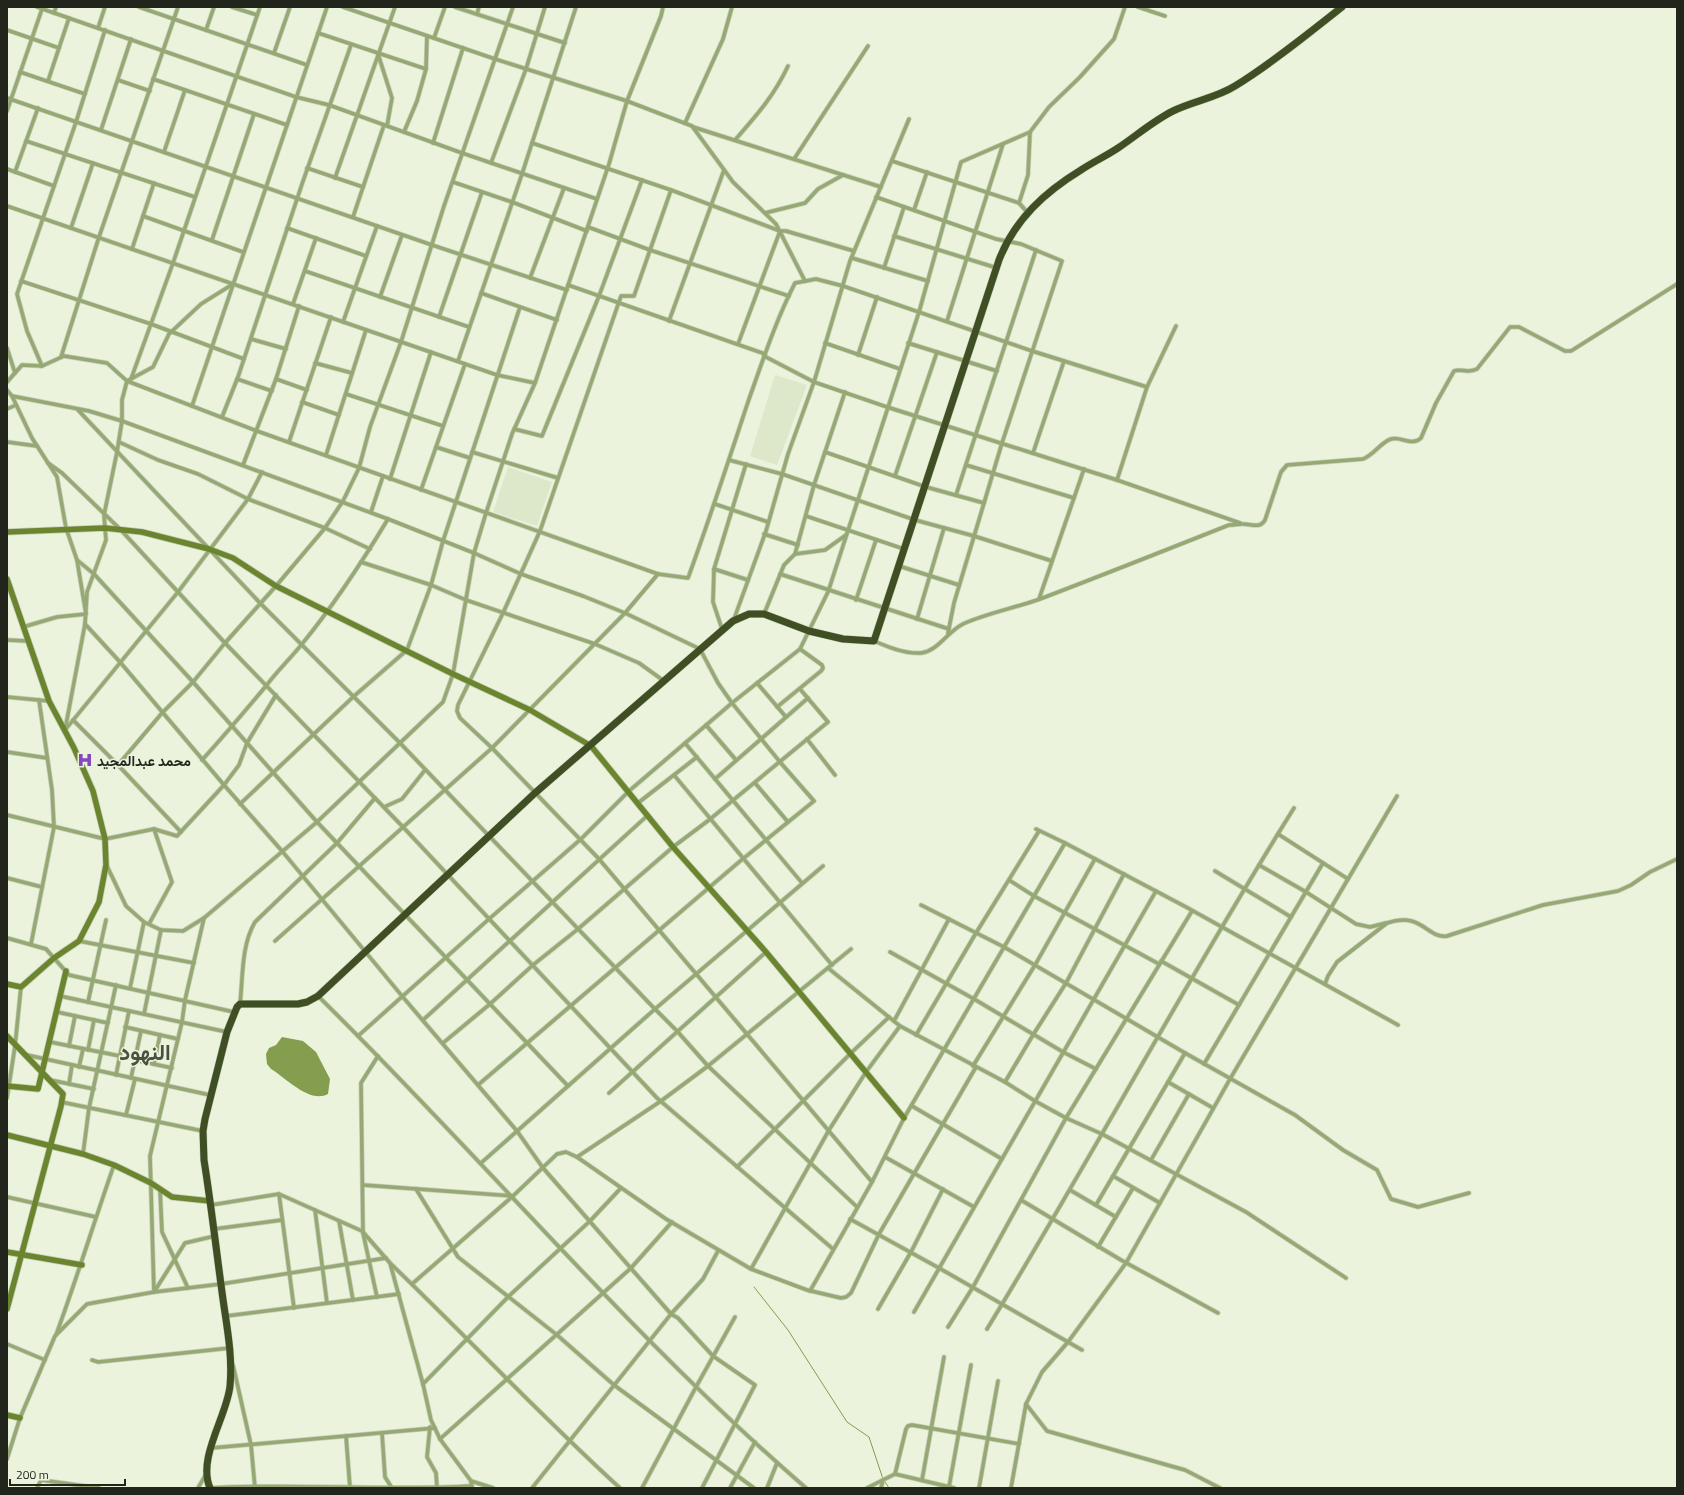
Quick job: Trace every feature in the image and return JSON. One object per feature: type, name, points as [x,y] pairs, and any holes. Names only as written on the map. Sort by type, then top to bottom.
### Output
[{"type":"highway","points":[[209,1488],[206,1473],[211,1448],[230,1386],[230,1350],[204,1160],[203,1131],[227,1032],[234,1012],[240,1004],[298,1004],[307,1002],[318,996],[490,837],[535,793],[591,746],[722,629],[733,621],[749,614],[764,614],[809,631],[843,639],[874,641],[1007,241],[1028,213],[1046,194],[1080,170],[1116,149],[1150,125],[1174,111],[1234,87],[1312,31],[1342,7]]},
{"type":"street","points":[[37,7],[296,97],[329,105],[433,143],[598,199]]},
{"type":"street","points":[[54,13],[56,7]]},
{"type":"street","points":[[98,28],[105,7]]},
{"type":"street","points":[[139,7],[307,65]]},
{"type":"street","points":[[60,357],[178,7]]},
{"type":"street","points":[[206,30],[214,7]]},
{"type":"street","points":[[232,7],[257,15]]},
{"type":"street","points":[[131,379],[173,263],[260,7]]},
{"type":"street","points":[[274,53],[290,7]]},
{"type":"street","points":[[192,406],[232,284],[327,7]]},
{"type":"street","points":[[343,7],[495,59],[627,101],[692,126],[881,187]]},
{"type":"street","points":[[335,178],[394,7]]},
{"type":"street","points":[[434,38],[445,7]]},
{"type":"street","points":[[455,7],[565,43]]},
{"type":"street","points":[[477,14],[479,7]]},
{"type":"street","points":[[118,765],[162,713],[193,682],[225,643],[261,604],[325,528],[344,501],[359,468],[370,427],[401,342],[462,153],[512,7]]},
{"type":"street","points":[[491,163],[526,69],[545,7]]},
{"type":"street","points":[[458,361],[554,78],[576,7]]},
{"type":"street","points":[[106,865],[126,906],[144,922],[161,930],[183,931],[204,918],[317,822],[443,702],[454,674],[474,553],[486,512],[514,428],[535,383],[598,199],[627,101],[661,16],[663,7]]},
{"type":"street","points":[[685,123],[723,39],[732,7]]},
{"type":"street","points":[[358,1036],[581,839],[629,791],[732,703],[800,649],[828,591],[919,312],[961,162],[1030,132],[1048,107],[1080,77],[1114,39],[1125,7]]},
{"type":"street","points":[[1138,7],[1165,16]]},
{"type":"street","points":[[7,111],[9,98],[20,72],[42,9]]},
{"type":"street","points":[[48,81],[69,18]]},
{"type":"street","points":[[7,30],[59,48]]},
{"type":"street","points":[[42,366],[27,331],[17,294],[76,122],[105,30]]},
{"type":"street","points":[[318,33],[426,69]]},
{"type":"street","points":[[404,132],[417,101],[426,69],[427,36]]},
{"type":"street","points":[[102,130],[131,39]]},
{"type":"street","points":[[222,417],[251,339],[307,168],[351,45]]},
{"type":"street","points":[[794,159],[868,46]]},
{"type":"street","points":[[433,143],[463,48]]},
{"type":"street","points":[[353,218],[385,126],[392,98],[378,54]]},
{"type":"street","points":[[735,140],[763,108],[779,86],[788,66]]},
{"type":"street","points":[[20,72],[85,94]]},
{"type":"street","points":[[118,80],[150,91]]},
{"type":"street","points":[[153,80],[287,125]]},
{"type":"street","points":[[164,152],[185,90]]},
{"type":"street","points":[[9,98],[402,235],[567,290]]},
{"type":"street","points":[[15,172],[38,108]]},
{"type":"street","points":[[212,240],[254,114]]},
{"type":"street","points":[[733,621],[764,534],[782,474],[814,382],[854,251],[909,119]]},
{"type":"street","points":[[692,126],[733,182],[776,224],[805,281]]},
{"type":"street","points":[[1019,203],[1028,175],[1030,132]]},
{"type":"street","points":[[26,141],[195,197]]},
{"type":"street","points":[[532,143],[671,190],[780,231],[786,231],[854,251]]},
{"type":"street","points":[[947,321],[1003,144]]},
{"type":"street","points":[[892,161],[1019,203],[1028,213]]},
{"type":"street","points":[[71,228],[93,163]]},
{"type":"street","points":[[307,168],[363,187]]},
{"type":"street","points":[[7,169],[54,186]]},
{"type":"street","points":[[669,321],[724,170]]},
{"type":"street","points":[[914,210],[927,172]]},
{"type":"street","points":[[765,213],[805,203],[818,189],[843,175]]},
{"type":"street","points":[[514,428],[542,436],[599,296],[642,180]]},
{"type":"street","points":[[453,182],[512,202],[552,218],[620,239],[789,296]]},
{"type":"street","points":[[132,249],[154,183]]},
{"type":"street","points":[[530,278],[564,188]]},
{"type":"street","points":[[671,190],[634,296],[621,296],[618,303],[540,531],[503,613],[458,705],[457,711],[460,718],[492,748],[599,859],[872,1182]]},
{"type":"street","points":[[439,317],[482,192]]},
{"type":"street","points":[[876,197],[996,239],[1022,244],[1062,261],[1002,443],[959,585],[949,631]]},
{"type":"street","points":[[7,206],[232,284],[266,294],[464,364],[497,375],[535,383]]},
{"type":"street","points":[[884,268],[904,207]]},
{"type":"street","points":[[143,216],[244,252]]},
{"type":"street","points":[[343,322],[377,226]]},
{"type":"street","points":[[288,228],[366,256]]},
{"type":"street","points":[[738,344],[780,231]]},
{"type":"street","points":[[380,297],[402,235]]},
{"type":"street","points":[[894,236],[997,268]]},
{"type":"street","points":[[293,304],[316,238]]},
{"type":"street","points":[[956,495],[1036,250]]},
{"type":"street","points":[[852,258],[928,281]]},
{"type":"street","points":[[305,271],[470,327]]},
{"type":"street","points":[[7,382],[22,365],[42,366],[64,356],[107,363],[127,381],[359,468],[658,574],[688,578],[715,504],[728,460],[764,355],[795,283],[816,279],[843,286],[1032,351],[1147,387]]},
{"type":"street","points":[[21,281],[151,324],[244,359]]},
{"type":"street","points":[[65,730],[85,624],[87,592],[106,540],[104,515],[119,442],[122,421],[122,400],[127,381],[153,367],[172,332],[200,304],[232,284]]},
{"type":"street","points":[[568,286],[738,344],[764,355],[814,382],[887,407],[1084,469],[1243,524],[1257,526],[1263,524],[1282,472],[1287,466],[1357,460],[1373,454],[1382,444],[1392,439],[1413,442],[1421,438],[1436,403],[1454,371],[1470,372],[1477,370],[1510,327],[1519,327],[1565,351],[1571,351],[1677,284]]},
{"type":"street","points":[[481,294],[556,320]]},
{"type":"street","points":[[858,354],[877,298]]},
{"type":"street","points":[[243,465],[276,379],[299,306]]},
{"type":"street","points":[[240,804],[353,697],[407,650],[431,585],[443,541],[520,307]]},
{"type":"street","points":[[289,442],[331,317]]},
{"type":"street","points":[[1117,480],[1147,387],[1176,326]]},
{"type":"street","points":[[326,455],[366,330]]},
{"type":"street","points":[[251,339],[286,349]]},
{"type":"street","points":[[825,343],[900,369]]},
{"type":"street","points":[[908,343],[997,371]]},
{"type":"street","points":[[7,348],[15,373]]},
{"type":"street","points":[[390,479],[431,352]]},
{"type":"street","points":[[895,476],[937,352]]},
{"type":"street","points":[[1033,453],[1064,361]]},
{"type":"street","points":[[315,363],[352,374]]},
{"type":"street","points":[[421,490],[464,364]]},
{"type":"street","points":[[237,379],[272,390]]},
{"type":"street","points":[[276,379],[307,390]]},
{"type":"street","points":[[7,390],[12,396],[37,446],[57,477],[66,528],[77,560],[86,614]]},
{"type":"street","points":[[764,614],[784,565],[795,554],[814,485],[845,392]]},
{"type":"street","points":[[346,394],[443,426]]},
{"type":"street","points":[[12,396],[78,409],[122,421],[344,501],[474,553],[521,574],[625,613],[700,649],[718,683],[732,703],[814,802],[743,858],[616,968],[478,1084]]},
{"type":"street","points":[[302,402],[339,415]]},
{"type":"street","points":[[7,409],[16,405]]},
{"type":"street","points":[[78,409],[261,604],[400,744],[553,902],[677,1031],[708,1066],[857,1207]]},
{"type":"street","points":[[7,442],[37,446]]},
{"type":"street","points":[[119,442],[158,460],[198,474],[248,498],[325,528],[370,549]]},
{"type":"street","points":[[436,447],[470,458]]},
{"type":"street","points":[[472,452],[558,478]]},
{"type":"street","points":[[825,452],[926,486],[984,503]]},
{"type":"street","points":[[728,460],[782,474],[858,499],[915,520],[974,536],[1052,561]]},
{"type":"street","points":[[48,463],[62,473],[120,529],[225,643],[315,734],[632,1071],[662,1101],[833,1249]]},
{"type":"street","points":[[722,629],[713,602],[714,569],[746,464]]},
{"type":"street","points":[[966,465],[1074,498]]},
{"type":"street","points":[[1039,599],[1084,469]]},
{"type":"street","points":[[65,730],[178,592],[248,498],[262,472]]},
{"type":"street","points":[[371,512],[383,476]]},
{"type":"street","points":[[715,504],[768,522]]},
{"type":"street","points":[[806,516],[847,532],[905,550]]},
{"type":"street","points":[[202,760],[232,727],[266,684],[301,645],[328,610],[370,549],[388,519]]},
{"type":"street","points":[[874,641],[893,649],[920,653],[931,650],[941,642],[949,631],[962,624],[1039,599],[1229,525],[1243,524]]},
{"type":"street","points":[[7,532],[66,528],[120,529],[142,532],[209,549],[233,558],[276,586],[328,610],[470,682],[530,710],[591,746],[673,847],[748,930],[904,1118]]},
{"type":"street","points":[[917,619],[944,528]]},
{"type":"street","points":[[795,554],[825,550],[847,532]]},
{"type":"street","points":[[764,534],[798,545]]},
{"type":"street","points":[[856,600],[876,540]]},
{"type":"street","points":[[77,560],[94,574],[193,682],[317,822],[568,1086]]},
{"type":"street","points":[[361,562],[431,585],[466,600],[595,644],[639,663],[664,681]]},
{"type":"street","points":[[899,566],[959,585]]},
{"type":"street","points":[[714,569],[748,580]]},
{"type":"street","points":[[275,941],[492,748],[625,613],[658,574]]},
{"type":"street","points":[[780,574],[949,631]]},
{"type":"street","points":[[7,579],[48,701],[65,730],[93,791],[105,839],[106,865],[99,902],[79,941],[54,958],[21,987],[15,1046],[7,1098]]},
{"type":"street","points":[[23,627],[58,617],[86,614]]},
{"type":"street","points":[[85,624],[120,662],[202,760],[282,851],[402,996],[478,1084],[517,1132],[543,1168],[671,1314],[678,1318],[713,1356],[754,1385],[702,1488]]},
{"type":"street","points":[[7,640],[28,641]]},
{"type":"street","points":[[777,707],[823,668],[822,665],[800,649]]},
{"type":"street","points":[[757,683],[786,718]]},
{"type":"street","points":[[443,1043],[673,847],[710,819],[828,722],[800,688]]},
{"type":"street","points":[[7,815],[105,839],[154,829],[177,836],[224,785],[239,765],[247,743],[276,695]]},
{"type":"street","points":[[7,697],[48,701]]},
{"type":"street","points":[[715,779],[808,698]]},
{"type":"street","points":[[31,944],[54,827],[52,790],[39,700]]},
{"type":"street","points":[[73,720],[181,832]]},
{"type":"street","points":[[706,725],[736,760]]},
{"type":"street","points":[[807,739],[835,775]]},
{"type":"street","points":[[685,743],[802,883]]},
{"type":"street","points":[[7,752],[47,758]]},
{"type":"street","points":[[638,803],[697,757]]},
{"type":"street","points":[[384,807],[402,800],[425,770]]},
{"type":"street","points":[[674,775],[832,965]]},
{"type":"street","points":[[755,782],[788,822]]},
{"type":"street","points":[[1011,1488],[1026,1404],[1042,1372],[1068,1342],[1126,1263],[1294,968],[1397,796]]},
{"type":"street","points":[[240,1004],[243,961],[248,933],[255,922],[337,843],[375,798]]},
{"type":"street","points":[[987,1329],[1054,1220],[1102,1134],[1222,928],[1294,808]]},
{"type":"street","points":[[423,1020],[648,815]]},
{"type":"street","points":[[149,924],[172,882],[154,829]]},
{"type":"street","points":[[916,1035],[1038,830],[1156,891],[1398,1025]]},
{"type":"street","points":[[1278,834],[1348,879]]},
{"type":"street","points":[[810,1290],[872,1182],[904,1118],[1065,843]]},
{"type":"street","points":[[412,1284],[513,1196],[558,1154],[566,1152],[577,1157],[672,1222],[718,1251],[751,1269],[810,1290],[846,1298],[850,1293],[879,1234],[915,1174],[1003,1017],[1035,965],[1095,859]]},
{"type":"street","points":[[1259,865],[1361,926],[1370,927],[1400,920],[1414,921],[1440,936],[1447,936],[1543,905],[1618,891],[1677,859]]},
{"type":"street","points":[[1204,1064],[1324,863]]},
{"type":"street","points":[[481,1164],[655,1009],[823,866]]},
{"type":"street","points":[[1215,871],[1291,917]]},
{"type":"street","points":[[1005,1082],[1033,1034],[1066,983],[1124,874]]},
{"type":"street","points":[[7,878],[42,887]]},
{"type":"street","points":[[1009,880],[1034,896],[1124,946],[1160,962],[1239,1005]]},
{"type":"street","points":[[914,1312],[1156,891]]},
{"type":"street","points":[[921,905],[1004,947],[1094,998],[1204,1064],[1295,1115],[1343,1150],[1377,1170],[1391,1199],[1418,1207],[1469,1192]]},
{"type":"street","points":[[948,1327],[973,1287],[1066,1118],[1192,911]]},
{"type":"street","points":[[154,1292],[150,1156],[168,1086],[182,1022],[184,1000],[204,918]]},
{"type":"street","points":[[894,1020],[949,919]]},
{"type":"street","points":[[88,1002],[92,980],[102,944],[106,920]]},
{"type":"street","points":[[130,988],[144,922]]},
{"type":"street","points":[[1324,984],[1337,962],[1387,923]]},
{"type":"street","points":[[144,1014],[161,930]]},
{"type":"street","points":[[7,938],[46,949],[69,975],[234,1012]]},
{"type":"street","points":[[79,941],[102,944],[194,963]]},
{"type":"street","points":[[577,1157],[662,1101],[708,1066],[746,1033],[800,992],[851,949]]},
{"type":"street","points":[[609,1093],[766,952]]},
{"type":"street","points":[[890,952],[974,999],[1063,1052],[1096,1069]]},
{"type":"street","points":[[828,968],[900,1026],[1005,1082],[1066,1118],[1102,1134],[1246,1212],[1346,1278]]},
{"type":"street","points":[[8,1086],[38,1089],[43,1074],[66,972]]},
{"type":"street","points":[[7,984],[21,987]]},
{"type":"street","points":[[83,1154],[89,1108],[116,985]]},
{"type":"street","points":[[60,996],[227,1032]]},
{"type":"street","points":[[318,996],[513,1196],[560,1248],[649,1341],[735,1424],[806,1488]]},
{"type":"street","points":[[116,1075],[128,1011]]},
{"type":"street","points":[[56,1012],[108,1023]]},
{"type":"street","points":[[69,1046],[75,1016]]},
{"type":"street","points":[[737,1167],[803,1100],[889,1017]]},
{"type":"street","points":[[88,1050],[94,1020]]},
{"type":"street","points":[[751,1269],[829,1130],[866,1072],[900,1026]]},
{"type":"street","points":[[125,1027],[178,1039]]},
{"type":"street","points":[[126,1115],[141,1031]]},
{"type":"street","points":[[154,1064],[160,1035]]},
{"type":"street","points":[[7,1036],[62,1094],[7,1309]]},
{"type":"street","points":[[50,1042],[120,1056]]},
{"type":"street","points":[[79,1067],[83,1049]]},
{"type":"street","points":[[1096,1205],[1185,1053]]},
{"type":"street","points":[[24,1055],[212,1095]]},
{"type":"street","points":[[377,1297],[364,1233],[361,1083],[378,1056]]},
{"type":"street","points":[[135,1060],[172,1068]]},
{"type":"street","points":[[68,1084],[72,1065]]},
{"type":"street","points":[[49,1080],[94,1089]]},
{"type":"street","points":[[1168,1082],[1213,1108]]},
{"type":"street","points":[[1151,1160],[1189,1094]]},
{"type":"street","points":[[61,1102],[203,1131]]},
{"type":"street","points":[[912,1106],[1002,1159]]},
{"type":"street","points":[[7,1135],[83,1154],[114,1165],[151,1183],[172,1197],[211,1203],[279,1194],[364,1233],[390,1263],[509,1379],[570,1442],[620,1488]]},
{"type":"street","points":[[885,1157],[974,1207]]},
{"type":"street","points":[[7,1459],[20,1418],[55,1336],[82,1265],[96,1217],[114,1165]]},
{"type":"street","points":[[1113,1176],[1160,1203]]},
{"type":"street","points":[[363,1185],[513,1196]]},
{"type":"street","points":[[423,1384],[509,1296],[590,1221],[621,1188]]},
{"type":"street","points":[[1098,1247],[1133,1188]]},
{"type":"street","points":[[160,1189],[162,1232],[188,1288]]},
{"type":"street","points":[[416,1189],[458,1257],[557,1335],[614,1386],[754,1488]]},
{"type":"street","points":[[878,1309],[911,1252],[943,1189]]},
{"type":"street","points":[[1070,1190],[1116,1217]]},
{"type":"street","points":[[279,1194],[294,1308]]},
{"type":"street","points":[[7,1197],[96,1217]]},
{"type":"street","points":[[1021,1200],[1098,1247],[1218,1313]]},
{"type":"street","points":[[315,1210],[327,1303]]},
{"type":"street","points":[[850,1218],[1082,1350]]},
{"type":"street","points":[[154,1292],[185,1243],[214,1232],[282,1220]]},
{"type":"street","points":[[339,1221],[353,1300]]},
{"type":"street","points":[[440,1439],[509,1379],[631,1268],[672,1222]]},
{"type":"street","points":[[532,1488],[671,1314],[703,1279],[718,1251]]},
{"type":"street","points":[[7,1252],[82,1265]]},
{"type":"street","points":[[55,1336],[87,1304],[154,1292],[221,1284],[386,1258]]},
{"type":"street","points":[[390,1263],[423,1384],[431,1420],[432,1428],[427,1457],[436,1473],[437,1488]]},
{"type":"street","points":[[226,1316],[399,1294]]},
{"type":"street","points":[[642,1488],[696,1386],[735,1317]]},
{"type":"street","points":[[7,1344],[45,1360]]},
{"type":"street","points":[[92,1360],[98,1362],[230,1350],[251,1445],[255,1487]]},
{"type":"street","points":[[922,1480],[944,1357]]},
{"type":"street","points":[[949,1487],[971,1365]]},
{"type":"street","points":[[979,1488],[998,1381]]},
{"type":"street","points":[[1026,1404],[1047,1431],[1185,1470],[1220,1488]]},
{"type":"street","points":[[7,1415],[20,1418]]},
{"type":"street","points":[[895,1474],[908,1426],[912,1425],[1019,1444]]},
{"type":"street","points":[[209,1488],[472,1487],[471,1481],[432,1428]]},
{"type":"street","points":[[211,1448],[432,1428]]},
{"type":"street","points":[[382,1433],[385,1477],[392,1488]]},
{"type":"street","points":[[346,1436],[350,1488]]},
{"type":"street","points":[[730,1488],[736,1474],[755,1442]]},
{"type":"street","points":[[767,1488],[777,1463]]},
{"type":"street","points":[[198,1488],[206,1473]]},
{"type":"street","points":[[868,1488],[895,1474],[954,1488]]},
{"type":"street","points":[[37,1488],[41,1480],[99,1488]]},
{"type":"street","points":[[881,1488],[883,1480]]},
{"type":"street","points":[[471,1481],[493,1488]]},
{"type":"shaded area","points":[[775,375],[807,385],[777,465],[750,456]]},
{"type":"shaded area","points":[[508,467],[552,482],[537,526],[493,512]]},
{"type":"shaded area","points":[[282,1037],[303,1041],[316,1052],[330,1079],[328,1094],[314,1096],[306,1093],[298,1089],[271,1069],[267,1064],[266,1054],[269,1048],[276,1045]]},
{"type":"waterway","points":[[754,1287],[788,1330],[847,1422],[869,1437],[883,1479]]},
{"type":"waterway","points":[[885,1482],[889,1488]]},
{"type":"place","name":"محمد عبدالمجيد","points":[[85,760]]},
{"type":"district","name":"النهود","points":[[145,1052]]}]
